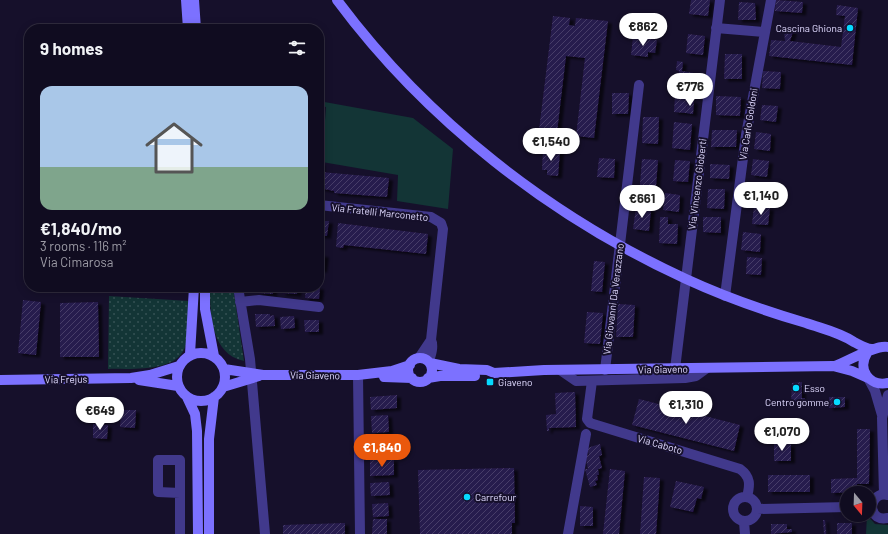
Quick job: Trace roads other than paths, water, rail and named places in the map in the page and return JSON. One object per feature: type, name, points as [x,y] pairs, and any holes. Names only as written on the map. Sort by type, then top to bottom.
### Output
[{"type":"main road","points":[[186,0],[188,24]]},
{"type":"main road","points":[[194,0],[196,24]]},
{"type":"main road","points":[[337,0],[379,51],[438,112],[496,162],[535,192],[620,244],[686,279],[749,306],[842,334],[870,351],[864,359],[863,366],[868,378]]},
{"type":"main road","points":[[194,292],[190,354],[179,366],[176,376],[178,386],[187,397],[195,414],[198,431],[198,534]]},
{"type":"main road","points":[[187,397],[201,401],[214,397],[223,387],[225,377],[224,368],[214,356],[205,309],[205,292]]},
{"type":"main road","name":"Via Giaveno","points":[[833,366],[879,346],[888,347]]},
{"type":"main road","points":[[190,354],[205,353],[214,356]]},
{"type":"main road","points":[[414,360],[426,361],[432,371],[428,378],[420,381],[412,378],[409,372],[410,365],[414,360]]},
{"type":"main road","name":"Via Giaveno","points":[[426,361],[443,366],[487,370],[494,373]]},
{"type":"main road","name":"Via Giaveno","points":[[363,375],[372,372],[392,371],[410,365]]},
{"type":"main road","name":"Via Frejus","points":[[132,378],[161,372],[179,366]]},
{"type":"main road","name":"Via Giaveno","points":[[428,378],[440,376],[487,376],[494,373],[560,370],[833,366],[852,371],[879,384],[888,383]]},
{"type":"main road","name":"Via Giaveno","points":[[224,368],[251,375],[363,375],[372,377],[412,378]]},
{"type":"main road","name":"Via Giaveno","points":[[223,387],[251,375]]},
{"type":"main road","name":"Via Frejus","points":[[0,380],[132,378],[178,386]]},
{"type":"main road","points":[[209,534],[209,439],[214,397]]},
{"type":"street","name":"Via Vincenzo Gioberti","points":[[675,369],[720,0]]},
{"type":"street","name":"Via Carlo Goldoni","points":[[725,296],[746,135],[771,0]]},
{"type":"street","points":[[716,28],[764,32]]},
{"type":"street","name":"Via Giovanni Da Verazzano","points":[[605,370],[639,85]]},
{"type":"street","name":"Via Fratelli Marconetto","points":[[324,206],[432,217],[441,223],[443,229],[431,340],[432,343],[426,361]]},
{"type":"street","points":[[239,292],[251,375],[265,534]]},
{"type":"street","points":[[240,302],[258,300],[319,307]]},
{"type":"street","points":[[560,370],[576,381],[592,381],[685,378],[696,376],[707,368]]},
{"type":"street","points":[[360,534],[363,375]]},
{"type":"street","points":[[868,378],[878,398],[882,418],[886,495],[876,498]]},
{"type":"street","name":"Via Caboto","points":[[592,381],[587,419],[590,423],[712,459],[740,469],[748,476],[750,486],[747,497]]},
{"type":"street","points":[[882,418],[888,395]]},
{"type":"street","points":[[568,534],[586,434]]},
{"type":"street","points":[[180,493],[180,534]]},
{"type":"street","points":[[747,497],[754,502],[757,509],[752,519],[744,522],[735,517],[733,507],[737,500],[747,497]]},
{"type":"street","points":[[757,509],[840,507]]},
{"type":"street","points":[[876,516],[880,518],[888,518]]},
{"type":"street","points":[[744,522],[745,534]]},
{"type":"place","name":"Cascina Ghiona","points":[[850,28]]},
{"type":"place","name":"Giaveno","points":[[490,382]]},
{"type":"place","name":"Esso","points":[[796,388]]},
{"type":"place","name":"Centro gomme","points":[[837,402]]},
{"type":"place","name":"Carrefour","points":[[467,497]]}]
